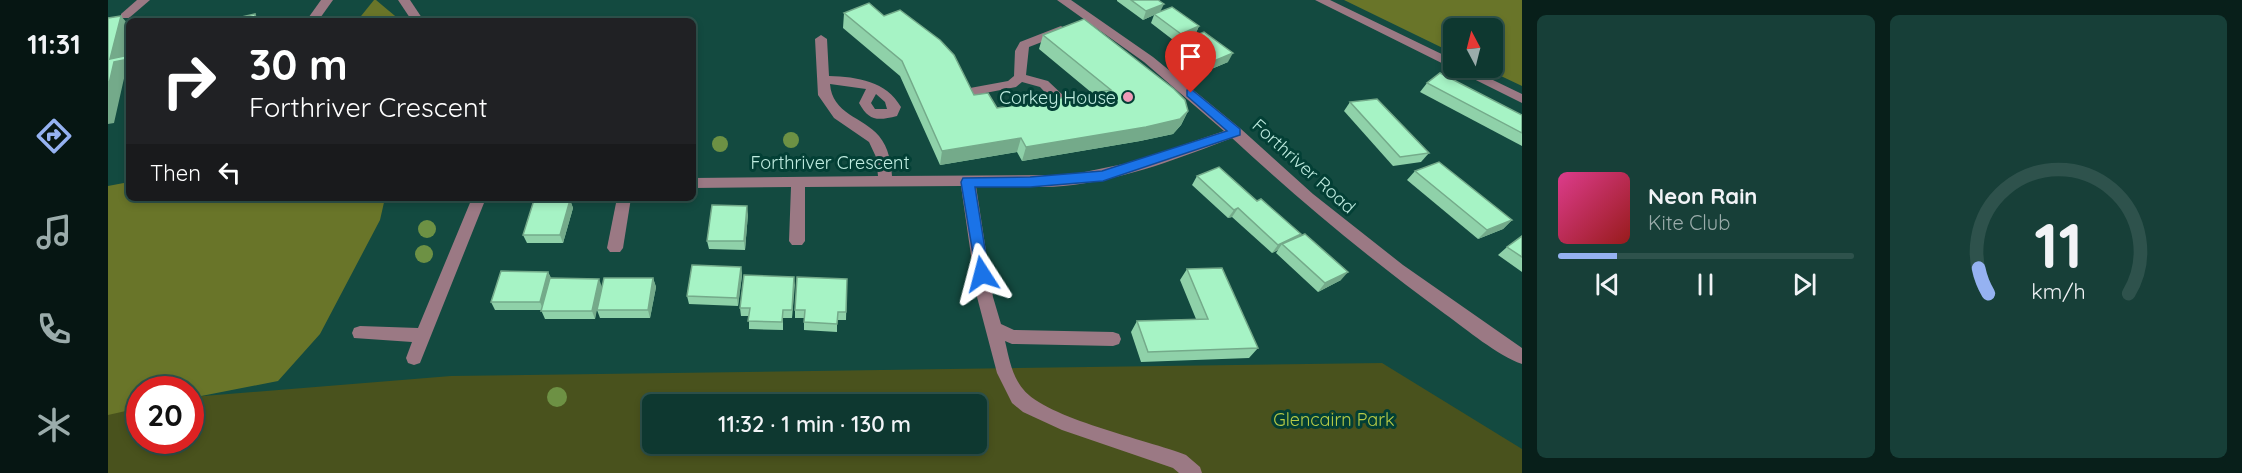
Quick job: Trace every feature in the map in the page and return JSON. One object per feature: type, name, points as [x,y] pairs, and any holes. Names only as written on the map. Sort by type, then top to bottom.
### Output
[{"type":"street","points":[[125,16],[144,0]]},
{"type":"street","points":[[314,18],[327,0]]},
{"type":"street","points":[[404,0],[416,18]]},
{"type":"street","name":"Forthriver Road","points":[[1063,0],[1092,18],[1166,72],[1347,231],[1421,287],[1522,357]]},
{"type":"street","points":[[1322,0],[1443,60]]},
{"type":"street","points":[[975,91],[1012,84],[1020,77],[1021,51],[1024,45],[1092,18]]},
{"type":"street","points":[[821,39],[824,95],[839,115],[874,139],[879,148],[886,181]]},
{"type":"street","points":[[1020,77],[1044,84],[1061,101]]},
{"type":"street","points":[[1479,78],[1522,99]]},
{"type":"street","points":[[822,80],[847,79],[873,88]]},
{"type":"street","name":"Forthriver Crescent","points":[[696,183],[1030,182],[1103,176],[1236,132]]},
{"type":"street","points":[[797,241],[798,182]]},
{"type":"street","points":[[968,182],[985,297],[1003,369],[1019,398],[1062,422],[1179,461],[1192,473]]},
{"type":"street","points":[[414,358],[478,201]]},
{"type":"street","points":[[615,248],[623,201]]},
{"type":"street","points":[[994,328],[1012,337],[1113,339]]},
{"type":"street","points":[[360,333],[423,335]]},
{"type":"green space","points":[[376,0],[397,18],[359,18]]},
{"type":"green space","points":[[1344,0],[1522,0],[1522,86],[1503,77],[1503,18],[1443,18],[1443,48]]},
{"type":"green space","points":[[126,183],[126,201],[384,201],[380,220],[320,334],[278,381],[204,395],[204,376],[126,376],[126,411],[108,415],[108,186]]},
{"type":"green space","name":"Glencairn Park","points":[[1382,363],[1522,449],[1522,473],[108,473],[108,403],[126,402],[126,454],[204,454],[204,396],[451,376]]},
{"type":"building","points":[[1131,0],[1158,0],[1164,4],[1146,11]]},
{"type":"building","name":"Corkey House","points":[[869,3],[884,16],[900,10],[940,40],[954,55],[974,95],[988,93],[997,108],[1111,90],[1043,35],[1084,19],[1174,89],[1185,100],[1188,111],[1180,119],[1146,127],[1026,147],[1021,138],[942,151],[902,61],[844,13]]},
{"type":"building","points":[[1172,7],[1199,26],[1181,34],[1154,14]]},
{"type":"building","points":[[255,14],[255,18],[237,18]]},
{"type":"building","points":[[121,16],[110,59],[126,56],[126,60],[114,62],[108,88],[108,18]]},
{"type":"building","points":[[1204,32],[1233,53],[1214,61],[1186,39]]},
{"type":"building","points":[[1440,73],[1443,78],[1450,78],[1522,115],[1522,133],[1427,83]]},
{"type":"building","points":[[1377,99],[1429,153],[1400,157],[1350,102]]},
{"type":"building","points":[[1439,162],[1512,220],[1487,230],[1415,171]]},
{"type":"building","points":[[1219,167],[1257,201],[1261,199],[1301,234],[1278,245],[1238,208],[1234,210],[1197,176]]},
{"type":"building","points":[[534,201],[570,201],[560,235],[523,235]]},
{"type":"building","points":[[712,205],[747,206],[744,241],[707,241]]},
{"type":"building","points":[[1305,234],[1348,272],[1325,283],[1282,244]]},
{"type":"building","points":[[1522,236],[1522,257],[1507,247]]},
{"type":"building","points":[[692,265],[741,267],[737,298],[687,296]]},
{"type":"building","points":[[1222,268],[1258,348],[1148,352],[1137,321],[1208,319],[1187,269]]},
{"type":"building","points":[[501,271],[548,272],[540,302],[491,302]]},
{"type":"building","points":[[744,275],[794,277],[792,310],[783,310],[782,322],[748,321],[750,308],[740,308]]},
{"type":"building","points":[[797,277],[847,279],[846,312],[838,312],[837,324],[804,322],[805,310],[795,310]]},
{"type":"building","points":[[550,278],[599,279],[592,311],[541,311]]},
{"type":"building","points":[[604,278],[653,278],[648,310],[597,310]]},
{"type":"place","name":"Corkey House","points":[[1128,97]]},
{"type":"route","points":[[982,274],[968,182],[1030,182],[1103,176],[1236,132],[1191,93]]}]
